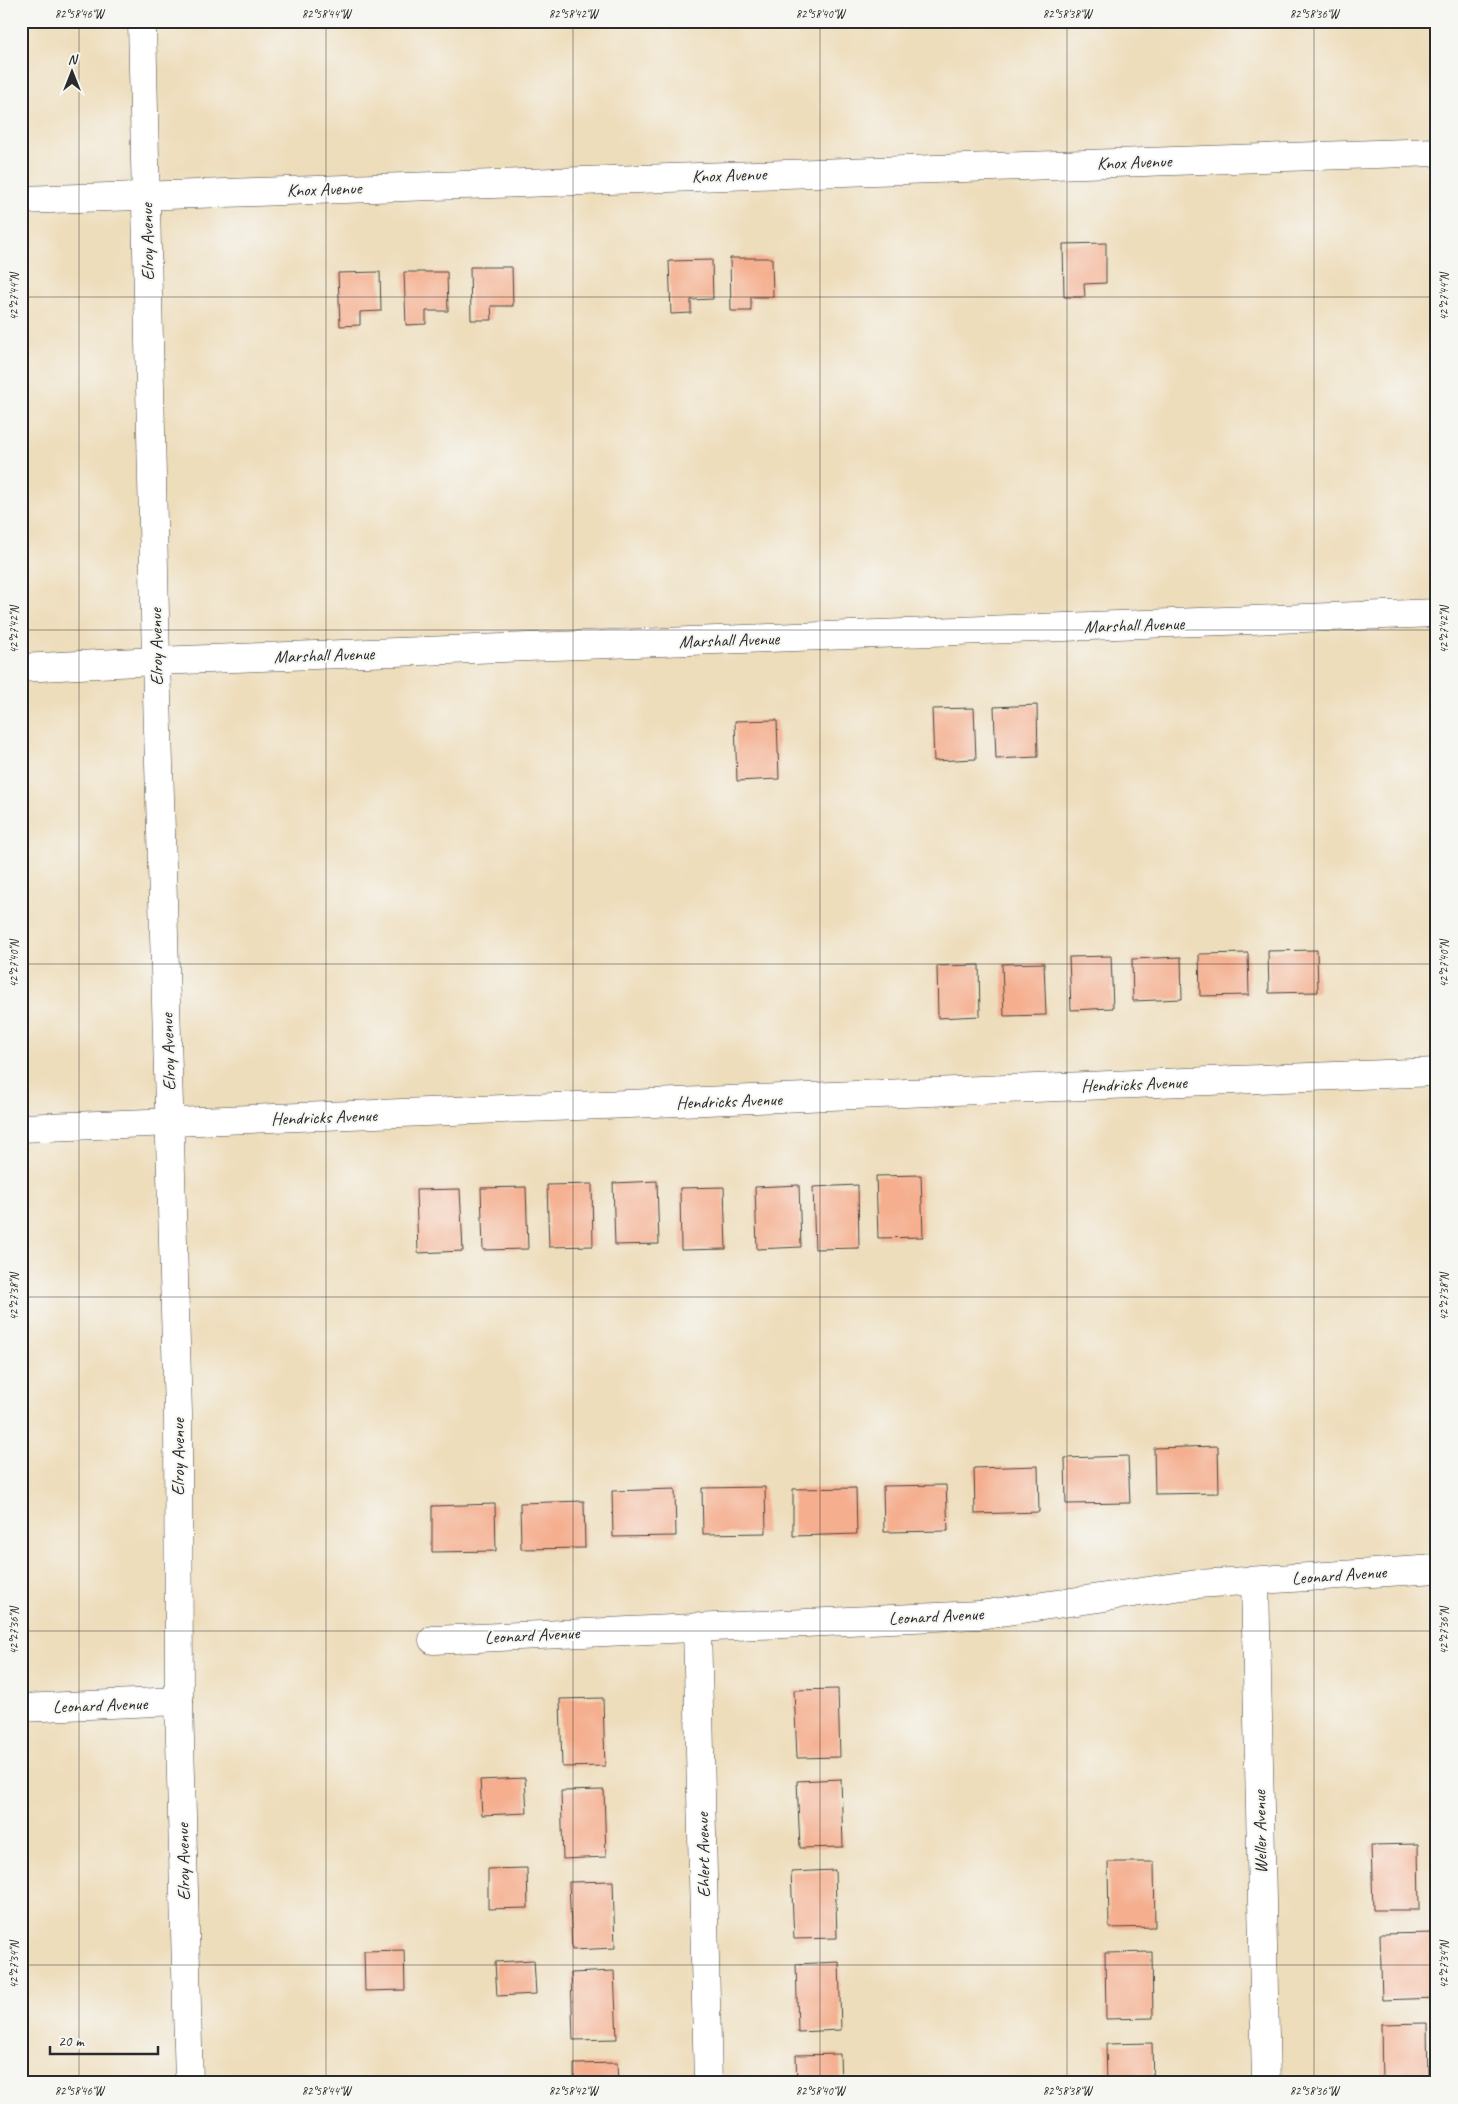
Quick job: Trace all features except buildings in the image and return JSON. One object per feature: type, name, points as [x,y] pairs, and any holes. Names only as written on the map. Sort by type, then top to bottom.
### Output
[{"type":"street","name":"Elroy Avenue","points":[[142,21],[156,661],[178,1413],[179,1701],[188,2083]]},
{"type":"street","name":"Knox Avenue","points":[[21,200],[1437,152]]},
{"type":"street","name":"Marshall Avenue","points":[[21,668],[156,661],[1437,613]]},
{"type":"street","name":"Hendricks Avenue","points":[[21,1128],[1437,1072]]},
{"type":"street","name":"Leonard Avenue","points":[[433,1640],[979,1615],[1197,1584],[1437,1569]]},
{"type":"street","name":"Weller Avenue","points":[[1254,1581],[1266,2083]]},
{"type":"street","name":"Ehlert Avenue","points":[[698,1627],[708,2083]]},
{"type":"street","name":"Leonard Avenue","points":[[21,1708],[179,1701]]}]
